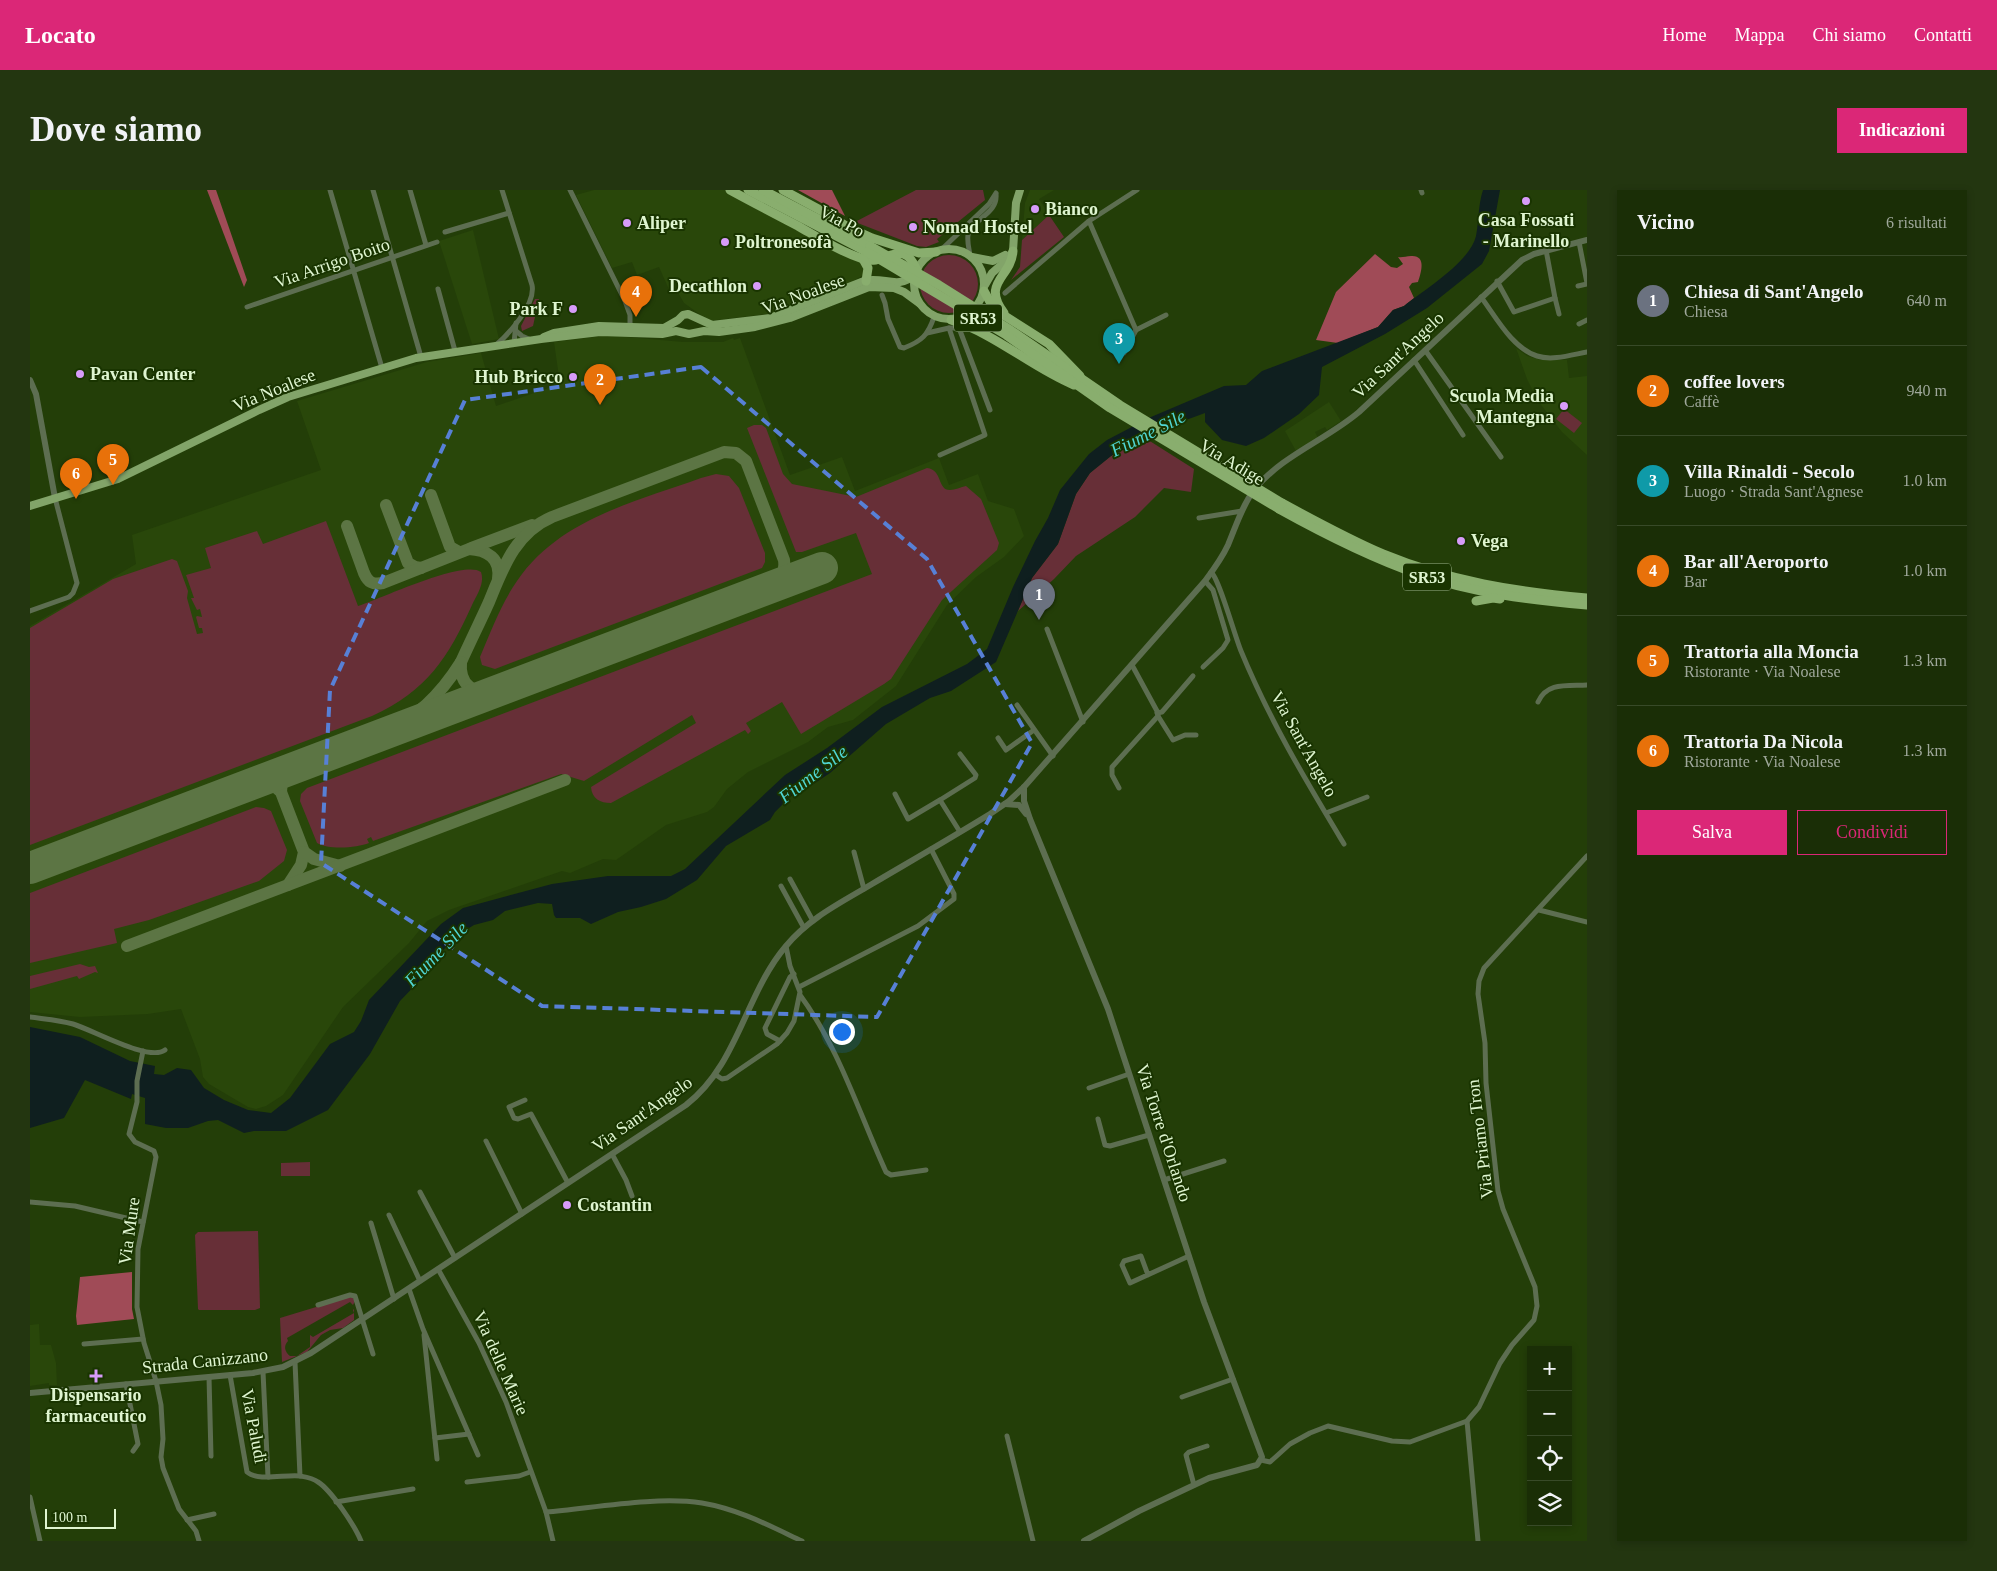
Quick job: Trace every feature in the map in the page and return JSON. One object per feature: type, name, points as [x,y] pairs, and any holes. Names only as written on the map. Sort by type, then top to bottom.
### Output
[{"type":"highway","points":[[730,190],[834,247],[867,253],[873,261],[898,253],[907,255],[912,260],[916,273]]},
{"type":"highway","name":"Via Po","points":[[748,190],[867,253]]},
{"type":"highway","name":"Via Po","points":[[763,190],[867,253]]},
{"type":"highway","points":[[783,190],[848,227],[872,238],[920,253],[938,251]]},
{"type":"highway","points":[[1008,317],[998,304],[995,294],[998,280],[1012,260],[1013,251]]},
{"type":"highway","points":[[866,280],[868,268],[867,253]]},
{"type":"highway","name":"Via Adige","points":[[867,253],[939,285],[1009,329],[1084,386],[1280,506],[1351,547],[1419,575],[1466,588],[1540,600],[1587,605]]},
{"type":"highway","points":[[984,288],[994,308],[1050,344],[1084,386]]},
{"type":"highway","points":[[950,324],[979,330],[1054,377],[1084,386]]},
{"type":"highway","name":"Via Adige","points":[[1280,506],[1374,550],[1421,567],[1490,586],[1587,598]]},
{"type":"highway","points":[[1374,550],[1392,552],[1424,564],[1434,564]]},
{"type":"highway","points":[[1476,601],[1493,598],[1519,601],[1540,600]]},
{"type":"main road","points":[[934,317],[950,324],[969,314],[981,300],[984,288],[992,273],[1008,259],[1013,251],[1018,190]]},
{"type":"main road","points":[[919,302],[914,289],[916,273],[924,260],[938,251],[955,250],[994,261],[999,260],[1009,252],[1012,241],[1013,204],[1018,190]]},
{"type":"main road","points":[[971,256],[982,270],[984,288]]},
{"type":"main road","name":"Via Noalese","points":[[696,318],[714,326],[770,318],[866,280],[877,279],[901,283],[916,273]]},
{"type":"main road","name":"Via Noalese","points":[[694,332],[719,332],[772,324],[869,287],[894,288],[904,292],[919,302],[934,317]]},
{"type":"main road","points":[[686,314],[691,314],[696,318],[698,324],[694,332],[689,334],[681,332],[678,320],[686,314]]},
{"type":"main road","name":"Via Noalese","points":[[30,506],[125,476],[272,403],[382,368],[421,357],[540,339],[554,332],[593,327],[664,328],[678,320]]},
{"type":"main road","name":"Via Noalese","points":[[630,329],[662,334],[681,332]]},
{"type":"street","points":[[330,190],[382,368]]},
{"type":"street","points":[[373,190],[421,357]]},
{"type":"street","points":[[410,190],[426,245]]},
{"type":"street","points":[[502,190],[533,287],[532,299],[516,322],[511,336],[514,343]]},
{"type":"street","points":[[570,190],[618,284],[630,315],[630,329]]},
{"type":"street","points":[[1005,293],[1089,221],[1137,190]]},
{"type":"street","points":[[938,251],[989,204],[996,191]]},
{"type":"street","points":[[971,256],[968,242],[969,232],[990,211],[996,201],[996,191]]},
{"type":"street","points":[[445,232],[509,213]]},
{"type":"street","points":[[1089,221],[1136,330]]},
{"type":"street","name":"Via Sant'Angelo","points":[[438,1269],[686,1105],[703,1090],[716,1075],[768,973],[786,946],[813,921],[960,832],[1016,795],[1053,756],[1205,581],[1225,550],[1253,491],[1270,472],[1353,417],[1497,281],[1522,260],[1546,250],[1587,240]]},
{"type":"street","name":"Via Arrigo Boito","points":[[247,307],[437,242]]},
{"type":"street","points":[[1578,286],[1587,283],[1579,242]]},
{"type":"street","points":[[1546,250],[1558,314]]},
{"type":"street","points":[[1497,281],[1514,312],[1555,298]]},
{"type":"street","points":[[438,289],[455,351]]},
{"type":"street","points":[[882,295],[886,303],[888,319],[900,347],[909,346],[925,336],[934,317]]},
{"type":"street","points":[[1481,297],[1509,336],[1521,347],[1536,356],[1551,358],[1587,352]]},
{"type":"street","points":[[1124,353],[1136,330],[1166,315]]},
{"type":"street","points":[[1579,324],[1587,320]]},
{"type":"street","points":[[927,333],[950,324],[959,328],[990,410]]},
{"type":"street","points":[[940,455],[985,434],[950,324]]},
{"type":"street","points":[[514,330],[531,340]]},
{"type":"street","points":[[494,346],[514,330]]},
{"type":"street","points":[[1425,350],[1501,457]]},
{"type":"street","points":[[1414,360],[1462,435]]},
{"type":"street","points":[[30,380],[36,394],[55,498],[77,583],[69,597],[30,611]]},
{"type":"street","points":[[1199,518],[1242,511]]},
{"type":"street","name":"Via Sant'Angelo","points":[[1211,572],[1215,575],[1232,629],[1259,695],[1284,743],[1344,844]]},
{"type":"street","points":[[1203,667],[1223,648],[1228,640],[1213,590],[1205,581]]},
{"type":"street","points":[[1047,630],[1082,722]]},
{"type":"street","points":[[1132,665],[1157,715],[1173,740],[1185,736],[1196,736]]},
{"type":"street","points":[[1119,788],[1112,775],[1112,767],[1193,676]]},
{"type":"street","points":[[1538,702],[1542,692],[1553,687],[1587,685]]},
{"type":"street","points":[[1016,705],[1053,756]]},
{"type":"street","points":[[998,738],[1006,750],[1034,730]]},
{"type":"street","points":[[895,794],[908,819],[940,800],[975,778],[976,775],[960,754]]},
{"type":"street","name":"Via Torre d'Orlando","points":[[1024,787],[1023,804],[1108,1009],[1189,1256],[1260,1461]]},
{"type":"street","points":[[1016,795],[1023,804]]},
{"type":"street","points":[[1326,813],[1367,797]]},
{"type":"street","points":[[940,800],[960,832]]},
{"type":"street","points":[[1004,804],[1023,804]]},
{"type":"street","points":[[799,988],[918,926],[954,899],[954,894],[931,849]]},
{"type":"street","points":[[854,852],[864,889]]},
{"type":"street","name":"Via Priamo Tron","points":[[1467,1421],[1478,1407],[1504,1357],[1534,1320],[1537,1306],[1535,1287],[1503,1209],[1498,1191],[1486,1083],[1485,1043],[1478,994],[1479,980],[1484,968],[1587,856]]},
{"type":"street","points":[[790,879],[813,921]]},
{"type":"street","points":[[781,886],[804,928]]},
{"type":"street","points":[[1538,910],[1587,922]]},
{"type":"street","points":[[716,1075],[722,1079],[726,1078],[780,1041],[794,1021],[800,995],[786,946]]},
{"type":"street","points":[[780,1041],[767,1034],[765,1028],[790,977],[794,974]]},
{"type":"street","points":[[800,995],[814,1015],[861,1113],[886,1172],[891,1174],[926,1170]]},
{"type":"street","points":[[30,1017],[70,1023],[143,1051],[158,1054],[165,1050]]},
{"type":"street","name":"Via Mure","points":[[143,1051],[130,1136],[136,1143],[152,1150],[156,1157],[138,1248],[136,1291],[138,1315],[156,1381],[163,1439],[162,1464],[179,1509],[196,1531],[199,1541]]},
{"type":"street","points":[[1089,1088],[1129,1074]]},
{"type":"street","points":[[525,1100],[509,1107],[514,1118],[518,1119],[531,1114],[568,1183]]},
{"type":"street","points":[[1098,1119],[1105,1145],[1110,1146],[1149,1135]]},
{"type":"street","points":[[486,1141],[522,1214]]},
{"type":"street","points":[[612,1154],[632,1196]]},
{"type":"street","points":[[1164,1180],[1224,1161]]},
{"type":"street","points":[[420,1192],[455,1258]]},
{"type":"street","points":[[30,1202],[75,1206],[143,1222]]},
{"type":"street","points":[[389,1215],[420,1282]]},
{"type":"street","points":[[371,1223],[394,1299]]},
{"type":"street","points":[[1148,1275],[1141,1256],[1124,1261],[1122,1265],[1130,1283],[1148,1275],[1189,1256]]},
{"type":"street","name":"Strada Canizzano","points":[[30,1393],[263,1372],[295,1362],[438,1269]]},
{"type":"street","name":"Via delle Marie","points":[[438,1269],[460,1305],[506,1402],[546,1512],[553,1541]]},
{"type":"street","points":[[409,1289],[424,1329],[478,1455]]},
{"type":"street","points":[[318,1306],[354,1295],[373,1354]]},
{"type":"street","points":[[424,1329],[437,1459]]},
{"type":"street","points":[[84,1344],[143,1339]]},
{"type":"street","points":[[295,1362],[300,1476]]},
{"type":"street","points":[[263,1372],[268,1476]]},
{"type":"street","name":"Via Paludi","points":[[230,1375],[246,1470],[251,1476],[300,1476],[319,1482],[356,1530],[360,1541]]},
{"type":"street","points":[[209,1377],[211,1456]]},
{"type":"street","points":[[1182,1398],[1233,1379]]},
{"type":"street","name":"Strada Canizzano","points":[[126,1384],[138,1444],[133,1450]]},
{"type":"street","points":[[1260,1461],[1270,1462],[1290,1444],[1328,1426],[1392,1441],[1410,1442],[1467,1421],[1478,1541]]},
{"type":"street","points":[[435,1438],[469,1434]]},
{"type":"street","points":[[1006,1436],[1033,1541]]},
{"type":"street","points":[[1194,1485],[1186,1455],[1189,1452],[1207,1446]]},
{"type":"street","points":[[1084,1541],[1139,1511],[1209,1478],[1275,1458]]},
{"type":"street","points":[[466,1482],[519,1476],[530,1472]]},
{"type":"street","points":[[336,1502],[413,1488]]},
{"type":"street","points":[[30,1497],[40,1541]]},
{"type":"street","points":[[546,1512],[658,1502],[702,1503],[730,1510],[757,1520],[802,1541]]},
{"type":"street","points":[[187,1520],[214,1514]]},
{"type":"highlighted area","points":[[701,367],[927,559],[1032,743],[877,1017],[542,1006],[321,863],[330,690],[465,400]]},
{"type":"shaded area","points":[[207,190],[216,190],[247,280],[244,287]]},
{"type":"shaded area","points":[[594,190],[727,190],[864,262],[865,274],[850,283],[773,313],[709,321],[684,303],[677,291],[671,294],[659,267],[637,275],[632,262],[612,268],[576,195]]},
{"type":"shaded area","points":[[798,190],[832,190],[845,216]]},
{"type":"shaded area","points":[[916,190],[983,190],[985,200],[937,239],[939,242],[926,247],[917,246],[855,222]]},
{"type":"shaded area","name":"Bianco","points":[[1030,190],[1054,190],[1039,199],[1049,215],[1022,240],[1025,203]]},
{"type":"shaded area","points":[[1049,215],[1064,237],[1011,280],[1020,267],[1022,240]]},
{"type":"shaded area","points":[[473,230],[499,339],[472,344],[439,241]]},
{"type":"shaded area","points":[[1375,254],[1391,267],[1397,268],[1403,264],[1398,257],[1416,256],[1419,258],[1422,265],[1418,282],[1412,283],[1409,287],[1414,298],[1404,306],[1393,310],[1378,327],[1338,343],[1316,340],[1336,292]]},
{"type":"shaded area","points":[[943,255],[955,255],[970,263],[978,278],[978,290],[970,305],[955,313],[943,313],[928,305],[920,290],[920,278],[928,263]]},
{"type":"shaded area","points":[[535,299],[539,299],[533,326],[522,331],[521,326]]},
{"type":"shaded area","points":[[602,336],[683,342],[723,342],[733,338],[734,340],[740,338],[790,475],[842,457],[855,491],[939,458],[949,485],[978,474],[988,501],[1014,509],[1024,536],[1004,557],[976,577],[947,605],[896,686],[853,720],[828,727],[808,742],[748,772],[727,789],[714,807],[707,812],[666,825],[616,860],[603,859],[570,873],[562,871],[449,910],[427,921],[409,943],[343,1007],[283,1095],[266,1106],[256,1109],[248,1107],[209,1084],[203,1077],[200,1059],[181,1009],[148,1014],[80,1017],[30,1012],[30,626],[136,564],[132,535],[321,470],[297,401],[427,362],[481,353],[496,406],[560,384],[554,342]]},
{"type":"shaded area","name":"Scuola Media Mantegna","points":[[1516,348],[1527,356],[1541,360],[1567,360],[1569,378],[1587,376],[1587,455],[1562,432],[1538,401],[1527,379]]},
{"type":"shaded area","points":[[1329,402],[1341,421],[1327,430],[1325,427],[1315,432],[1318,438],[1296,451],[1285,431]]},
{"type":"shaded area","points":[[1564,409],[1582,423],[1574,433],[1556,419]]},
{"type":"shaded area","points":[[754,425],[762,425],[766,428],[783,474],[792,484],[856,497],[927,468],[936,472],[943,487],[946,489],[952,490],[966,486],[981,499],[999,543],[997,550],[942,600],[891,679],[801,734],[782,702],[746,723],[751,731],[748,734],[745,730],[611,803],[597,800],[593,795],[591,787],[696,723],[692,715],[584,781],[561,774],[373,841],[371,837],[367,839],[369,843],[364,845],[328,847],[317,843],[300,801],[301,794],[307,788],[872,574],[856,533],[802,552],[796,552],[747,428]]},
{"type":"shaded area","points":[[1145,438],[1194,469],[1191,492],[1164,488],[1135,517],[1076,556],[1054,579],[1018,611],[1032,578],[1058,544],[1076,494],[1090,473],[1111,456]]},
{"type":"shaded area","points":[[716,474],[729,476],[739,488],[765,553],[765,562],[762,568],[495,669],[482,665],[480,657],[511,590],[534,560],[554,542],[576,527],[600,515]]},
{"type":"shaded area","points":[[326,521],[358,606],[440,575],[472,569],[481,572],[482,580],[478,593],[454,641],[434,671],[407,696],[372,716],[30,845],[30,628],[113,579],[172,559],[177,561],[188,591],[187,598],[197,634],[203,633],[202,628],[199,628],[196,617],[202,617],[200,609],[197,610],[191,598],[194,598],[186,575],[211,568],[205,548],[257,531],[263,544]]},
{"type":"shaded area","points":[[256,807],[271,811],[287,850],[284,861],[259,881],[149,920],[114,929],[117,943],[30,963],[30,893]]},
{"type":"shaded area","points":[[80,964],[89,967],[95,966],[98,973],[95,972],[79,979],[77,976],[30,989],[30,976]]},
{"type":"shaded area","points":[[310,1162],[310,1176],[281,1176],[281,1163]]},
{"type":"shaded area","points":[[258,1231],[260,1308],[255,1310],[199,1310],[195,1235],[198,1232]]},
{"type":"shaded area","points":[[132,1272],[132,1309],[134,1319],[77,1325],[76,1316],[80,1277]]},
{"type":"shaded area","points":[[349,1297],[353,1298],[355,1301],[353,1305],[350,1302],[287,1338],[286,1351],[290,1356],[297,1356],[282,1362],[280,1318]]},
{"type":"shaded area","points":[[354,1313],[354,1320],[343,1328],[330,1330],[321,1335],[307,1352],[297,1356],[310,1347],[310,1335],[313,1337]]},
{"type":"shaded area","points":[[39,1324],[40,1345],[51,1345],[56,1363],[57,1385],[49,1385],[49,1383],[30,1386],[30,1325]]},
{"type":"water","name":"Fiume Sile","points":[[1483,190],[1500,190],[1489,251],[1482,264],[1427,308],[1385,334],[1322,367],[1319,395],[1299,414],[1264,438],[1246,446],[1222,440],[1205,422],[1205,413],[1167,427],[1111,456],[1090,473],[1076,494],[1058,544],[1032,578],[996,662],[951,691],[930,698],[886,724],[830,773],[790,797],[770,820],[726,846],[697,880],[666,899],[618,912],[591,924],[580,918],[556,918],[552,904],[538,903],[505,911],[493,920],[474,925],[461,933],[437,956],[424,976],[400,1001],[370,1054],[328,1110],[286,1131],[254,1131],[244,1133],[218,1120],[208,1121],[188,1128],[166,1128],[145,1124],[145,1098],[132,1094],[131,1099],[85,1080],[64,1118],[30,1128],[30,1027],[80,1037],[130,1061],[155,1066],[154,1074],[164,1075],[177,1068],[191,1070],[204,1088],[224,1100],[248,1110],[271,1113],[290,1098],[330,1044],[354,1032],[361,1021],[369,1000],[441,924],[463,908],[552,884],[608,876],[671,876],[685,869],[785,775],[827,748],[882,707],[967,664],[987,649],[1013,587],[1060,490],[1089,454],[1107,440],[1151,417],[1224,386],[1246,385],[1262,371],[1378,327],[1393,310],[1404,306],[1434,284],[1465,256],[1476,236]]},
{"type":"taxiway","points":[[461,662],[505,564],[519,542],[539,524],[552,517],[724,452],[736,453],[746,461],[784,560],[784,570],[781,578],[766,589]]},
{"type":"taxiway","points":[[431,495],[450,547],[459,552]]},
{"type":"taxiway","points":[[386,505],[408,563],[421,568]]},
{"type":"taxiway","points":[[471,548],[532,525]]},
{"type":"taxiway","points":[[347,526],[364,573],[367,579],[373,583],[383,583],[469,549],[482,551],[491,556],[497,566],[498,579]]},
{"type":"taxiway","points":[[379,735],[405,721],[426,705],[444,686],[461,662],[465,683],[481,692],[496,692]]},
{"type":"taxiway","points":[[281,792],[282,780],[288,770]]},
{"type":"taxiway","points":[[127,946],[565,780]]},
{"type":"taxiway","points":[[259,781],[272,784],[281,792],[304,852],[301,865],[288,885]]},
{"type":"taxiway","points":[[304,852],[314,859],[340,866]]},
{"type":"runway","points":[[30,868],[822,568]]},
{"type":"place","name":"Casa Fossati - Marinello","points":[[1526,201]]},
{"type":"place","name":"Bianco","points":[[1035,209]]},
{"type":"place","name":"Aliper","points":[[627,223]]},
{"type":"place","name":"Nomad Hostel","points":[[913,227]]},
{"type":"place","name":"Poltronesofà","points":[[725,242]]},
{"type":"place","name":"Decathlon","points":[[757,286]]},
{"type":"place","name":"Park F","points":[[573,309]]},
{"type":"place","name":"Bar all'Aeroporto","points":[[636,317]]},
{"type":"place","name":"Villa Rinaldi - Secolo","points":[[1119,364]]},
{"type":"place","name":"Pavan Center","points":[[80,374]]},
{"type":"place","name":"Hub Bricco","points":[[573,377]]},
{"type":"place","name":"coffee lovers","points":[[600,405]]},
{"type":"place","name":"Scuola Media Mantegna","points":[[1564,406]]},
{"type":"place","name":"Trattoria alla Moncia","points":[[113,485]]},
{"type":"place","name":"Trattoria Da Nicola","points":[[76,499]]},
{"type":"place","name":"Vega","points":[[1461,541]]},
{"type":"place","name":"Chiesa di Sant'Angelo","points":[[1039,620]]},
{"type":"place","name":"Costantin","points":[[567,1205]]},
{"type":"place","name":"Dispensario farmaceutico","points":[[96,1376]]}]
